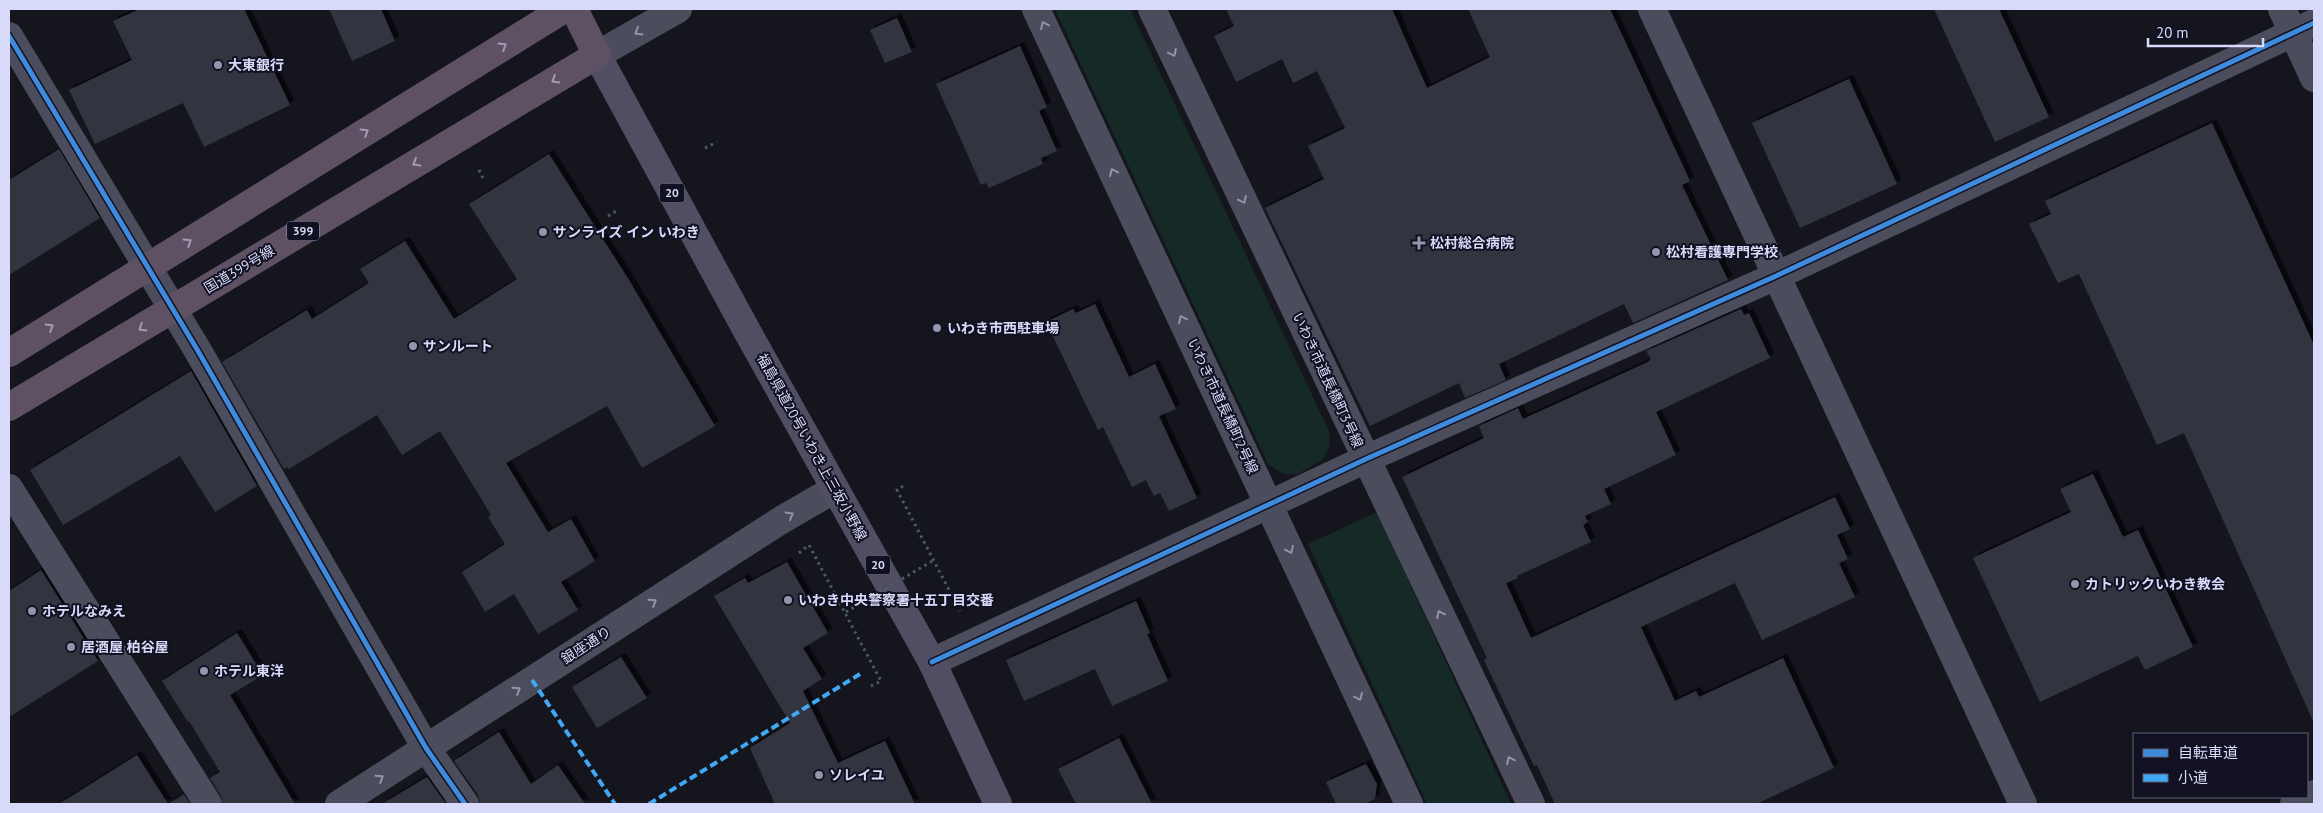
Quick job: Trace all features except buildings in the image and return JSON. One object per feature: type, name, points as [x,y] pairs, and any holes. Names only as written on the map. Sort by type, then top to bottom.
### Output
[{"type":"highway","points":[[9,353],[564,9]]},
{"type":"highway","points":[[574,9],[597,55]]},
{"type":"highway","name":"国道399号線","points":[[9,407],[597,55]]},
{"type":"main road","name":"福島県道20号いわき上三坂小野線","points":[[597,55],[747,331],[932,662],[998,804]]},
{"type":"street","points":[[597,55],[678,9]]},
{"type":"street","name":"いわき市道長橋町2号線","points":[[1036,9],[1409,804]]},
{"type":"street","name":"いわき市道長橋町3号線","points":[[1152,9],[1531,804]]},
{"type":"street","points":[[1652,9],[2022,804]]},
{"type":"street","points":[[2282,9],[2304,28],[2314,78]]},
{"type":"street","points":[[932,662],[1270,506],[1366,459],[1776,276],[2304,28]]},
{"type":"street","points":[[9,36],[148,267],[426,748],[465,804]]},
{"type":"street","points":[[9,488],[208,804]]},
{"type":"street","name":"銀座通り","points":[[339,804],[783,519],[835,489]]},
{"type":"street","points":[[2294,804],[2306,798]]},
{"type":"path","points":[[705,148],[716,142]]},
{"type":"path","points":[[479,170],[483,178]]},
{"type":"path","points":[[608,216],[618,210]]},
{"type":"path","points":[[903,486],[897,490],[960,611]]},
{"type":"path","points":[[809,545],[881,681],[867,688]]},
{"type":"path","points":[[846,612],[934,560]]},
{"type":"green space","points":[[1055,9],[1130,9],[1330,433],[1329,448],[1323,459],[1298,474],[1283,474],[1268,464]]},
{"type":"green space","points":[[1377,512],[1511,804],[1427,804],[1308,544]]},
{"type":"marked path","points":[[649,804],[860,674]]},
{"type":"marked path","points":[[532,680],[615,804]]},
{"type":"cycle path","points":[[932,662],[1366,459],[1776,276],[2314,23]]},
{"type":"cycle path","points":[[9,36],[198,351],[426,748],[465,804]]},
{"type":"place","name":"大東銀行","points":[[218,65]]},
{"type":"place","name":"サンライズ イン いわき","points":[[543,232]]},
{"type":"place","name":"松村総合病院","points":[[1419,243]]},
{"type":"place","name":"松村看護専門学校","points":[[1656,252]]},
{"type":"place","name":"いわき市西駐車場","points":[[937,328]]},
{"type":"place","name":"サンルート","points":[[413,346]]},
{"type":"place","name":"カトリックいわき教会","points":[[2075,584]]},
{"type":"place","name":"いわき中央警察署十五丁目交番","points":[[788,600]]},
{"type":"place","name":"ホテルなみえ","points":[[32,611]]},
{"type":"place","name":"居酒屋 柏谷屋","points":[[71,647]]},
{"type":"place","name":"ホテル東洋","points":[[204,671]]},
{"type":"place","name":"ソレイユ","points":[[819,775]]}]
